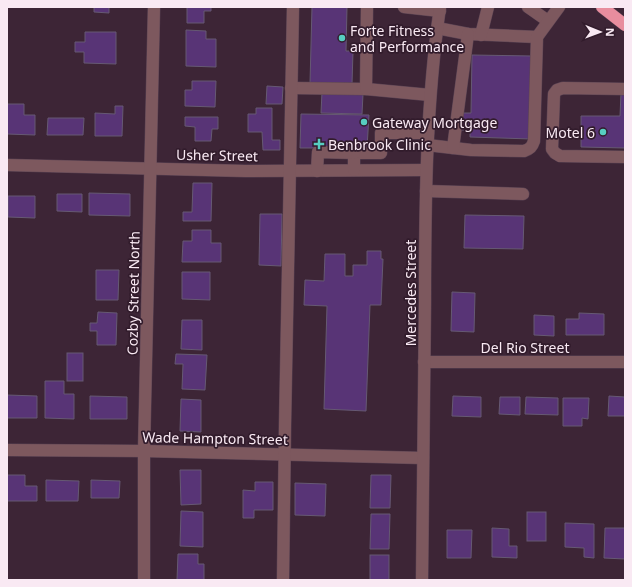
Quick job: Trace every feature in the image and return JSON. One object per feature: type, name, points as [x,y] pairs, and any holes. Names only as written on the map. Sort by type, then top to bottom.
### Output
[{"type":"highway","points":[[602,7],[625,25]]},
{"type":"street","name":"Cozby Street North","points":[[144,580],[144,451],[154,7]]},
{"type":"street","points":[[283,580],[293,7]]},
{"type":"street","points":[[366,89],[367,7]]},
{"type":"street","points":[[404,7],[440,9]]},
{"type":"street","points":[[481,35],[488,7]]},
{"type":"street","points":[[528,7],[548,21]]},
{"type":"street","points":[[317,171],[318,152],[381,153],[381,133],[427,139],[453,148],[472,150],[529,150],[534,141],[537,37],[560,7]]},
{"type":"street","name":"Mercedes Street","points":[[422,580],[426,170],[430,95],[440,9]]},
{"type":"street","points":[[437,28],[468,34],[537,37]]},
{"type":"street","points":[[453,148],[468,34]]},
{"type":"street","points":[[291,88],[366,89],[430,95]]},
{"type":"street","points":[[625,89],[563,88],[557,90],[554,94],[552,149],[560,156],[625,157]]},
{"type":"street","points":[[354,153],[354,170]]},
{"type":"street","name":"Usher Street","points":[[7,165],[246,171],[426,170]]},
{"type":"street","points":[[426,192],[523,194]]},
{"type":"street","name":"Del Rio Street","points":[[424,362],[625,362]]},
{"type":"street","name":"Wade Hampton Street","points":[[7,450],[144,451],[423,458]]},
{"type":"building","points":[[94,7],[109,7],[109,13],[94,12]]},
{"type":"building","points":[[187,7],[211,7],[211,11],[204,11],[204,23],[187,23]]},
{"type":"building","points":[[312,7],[347,7],[346,51],[353,51],[352,84],[310,83]]},
{"type":"building","points":[[186,30],[206,31],[206,39],[216,39],[216,67],[186,66]]},
{"type":"building","points":[[85,32],[116,32],[116,64],[84,63],[84,52],[75,52],[75,42],[85,42]]},
{"type":"building","points":[[472,55],[532,56],[531,139],[470,137],[470,130],[460,130],[461,113],[471,113]]},
{"type":"building","points":[[192,81],[216,81],[215,107],[185,106],[185,90],[192,90]]},
{"type":"building","points":[[267,86],[283,87],[282,104],[266,104]]},
{"type":"building","points":[[322,92],[363,94],[362,114],[321,113]]},
{"type":"building","name":"Motel 6","points":[[621,93],[625,93],[625,148],[581,147],[581,116],[620,116]]},
{"type":"building","points":[[7,104],[24,104],[24,115],[35,115],[35,135],[7,134]]},
{"type":"building","points":[[115,106],[123,106],[122,136],[95,136],[95,113],[115,114]]},
{"type":"building","points":[[256,108],[272,108],[272,140],[280,140],[280,150],[263,150],[262,132],[248,132],[248,114],[256,114]]},
{"type":"building","points":[[301,114],[369,115],[367,148],[300,148]]},
{"type":"building","points":[[185,117],[218,117],[218,129],[212,129],[211,141],[195,141],[195,127],[185,126]]},
{"type":"building","points":[[48,118],[84,118],[83,135],[47,135]]},
{"type":"building","points":[[193,183],[212,183],[211,221],[183,221],[183,212],[192,212]]},
{"type":"building","points":[[89,193],[130,194],[130,216],[89,215]]},
{"type":"building","points":[[57,194],[82,194],[82,212],[57,211]]},
{"type":"building","points":[[8,196],[35,196],[35,218],[8,217]]},
{"type":"building","points":[[260,214],[282,214],[281,266],[259,265]]},
{"type":"building","points":[[465,215],[524,216],[523,249],[464,248]]},
{"type":"building","points":[[192,230],[211,230],[211,243],[221,243],[221,262],[182,262],[183,241],[192,241]]},
{"type":"building","points":[[367,251],[381,251],[381,259],[383,259],[381,305],[370,305],[366,411],[324,409],[327,306],[304,305],[305,280],[324,281],[325,254],[345,254],[345,276],[353,276],[353,265],[367,265]]},
{"type":"building","points":[[96,270],[119,270],[118,300],[96,300]]},
{"type":"building","points":[[182,272],[210,272],[210,300],[182,299]]},
{"type":"building","points":[[452,292],[475,293],[474,332],[451,331]]},
{"type":"building","points":[[98,312],[117,313],[116,345],[97,345],[97,331],[90,331],[90,323],[97,323]]},
{"type":"building","points":[[579,313],[604,314],[604,335],[566,335],[566,319],[579,319]]},
{"type":"building","points":[[534,315],[554,316],[554,336],[534,335]]},
{"type":"building","points":[[182,320],[202,320],[202,350],[181,349]]},
{"type":"building","points":[[67,353],[83,353],[83,381],[67,381]]},
{"type":"building","points":[[176,354],[207,355],[205,390],[182,389],[183,364],[175,364]]},
{"type":"building","points":[[45,381],[64,381],[64,394],[74,394],[74,419],[45,418]]},
{"type":"building","points":[[7,395],[37,396],[37,418],[7,418]]},
{"type":"building","points":[[90,396],[127,397],[127,419],[90,419]]},
{"type":"building","points":[[453,396],[481,397],[481,417],[452,416]]},
{"type":"building","points":[[609,396],[625,397],[625,416],[608,416]]},
{"type":"building","points":[[500,397],[520,397],[520,415],[499,414]]},
{"type":"building","points":[[526,397],[558,398],[558,415],[525,414]]},
{"type":"building","points":[[563,398],[589,398],[588,419],[582,418],[582,426],[563,426]]},
{"type":"building","points":[[181,399],[201,400],[201,432],[180,431]]},
{"type":"building","points":[[180,470],[201,470],[201,504],[181,505]]},
{"type":"building","points":[[7,475],[25,475],[25,486],[37,486],[37,501],[7,501]]},
{"type":"building","points":[[371,475],[391,475],[390,508],[370,508]]},
{"type":"building","points":[[46,480],[79,481],[78,501],[46,501]]},
{"type":"building","points":[[91,480],[120,481],[119,498],[91,498]]},
{"type":"building","points":[[255,482],[273,482],[273,510],[254,510],[254,518],[243,518],[243,490],[255,491]]},
{"type":"building","points":[[295,483],[326,484],[325,516],[295,515]]},
{"type":"building","points":[[181,511],[203,512],[203,547],[180,546]]},
{"type":"building","points":[[527,512],[546,512],[546,541],[527,541]]},
{"type":"building","points":[[371,514],[390,514],[389,549],[370,549]]},
{"type":"building","points":[[565,523],[594,524],[594,558],[584,557],[584,548],[565,547]]},
{"type":"building","points":[[492,528],[509,529],[509,546],[517,546],[517,558],[492,557]]},
{"type":"building","points":[[605,528],[625,528],[625,559],[604,558]]},
{"type":"building","points":[[447,530],[472,530],[471,558],[447,558]]},
{"type":"building","points":[[178,554],[198,554],[198,564],[204,564],[204,580],[177,580]]},
{"type":"building","points":[[370,555],[389,555],[389,580],[370,580]]},
{"type":"place","name":"Forte Fitness and Performance","points":[[342,38]]},
{"type":"place","name":"Gateway Mortgage","points":[[364,122]]},
{"type":"place","name":"Motel 6","points":[[603,132]]},
{"type":"place","name":"Benbrook Clinic","points":[[319,144]]}]
